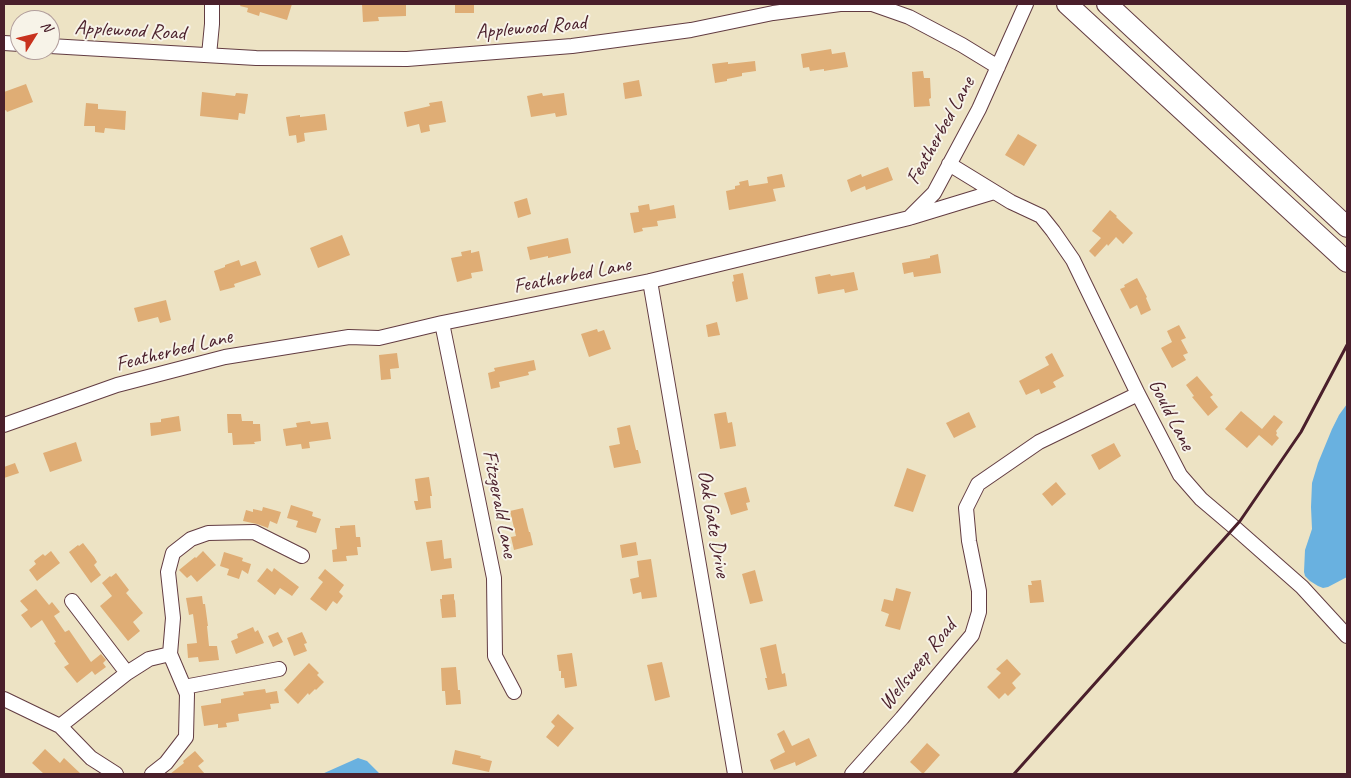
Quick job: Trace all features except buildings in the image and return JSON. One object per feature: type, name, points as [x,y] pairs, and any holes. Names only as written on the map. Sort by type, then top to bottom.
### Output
[{"type":"highway","points":[[1067,4],[1347,262]]},
{"type":"highway","points":[[1107,4],[1347,227]]},
{"type":"street","points":[[209,55],[212,4]]},
{"type":"street","name":"Applewood Road","points":[[60,47],[256,58],[407,59],[562,47],[691,30],[773,13],[840,4],[872,4],[910,17],[998,67]]},
{"type":"street","name":"Featherbed Lane","points":[[4,425],[117,384],[224,357],[349,337],[379,338],[442,322],[650,281],[909,218],[934,193],[979,108],[1026,4]]},
{"type":"street","name":"Gould Lane","points":[[949,164],[1011,202],[1041,216],[1073,260],[1180,476],[1201,499],[1302,587],[1347,636]]},
{"type":"street","points":[[909,218],[994,192]]},
{"type":"street","name":"Oak Gate Drive","points":[[650,281],[735,774]]},
{"type":"street","name":"Fitzgerald Lane","points":[[442,322],[494,578],[495,656],[514,692]]},
{"type":"street","name":"Wellsweep Road","points":[[852,774],[972,635],[979,612],[978,590],[969,541],[966,508],[978,484],[1038,442],[1138,394]]},
{"type":"street","points":[[152,774],[166,763],[186,737],[187,694],[170,654],[173,618],[168,572],[173,553],[191,539],[208,533],[254,532],[302,556]]},
{"type":"street","points":[[72,601],[127,673]]},
{"type":"street","points":[[60,726],[127,673],[149,659],[170,654]]},
{"type":"street","points":[[184,687],[279,669]]},
{"type":"street","points":[[4,699],[60,726],[91,758],[116,774]]},
{"type":"water","points":[[1347,404],[1347,577],[1323,588],[1310,581],[1304,572],[1305,550],[1312,529],[1312,483],[1332,429]]},
{"type":"water","points":[[358,758],[367,761],[380,774],[322,774]]},
{"type":"railway","points":[[1014,774],[1240,521],[1301,432],[1347,345]]}]
